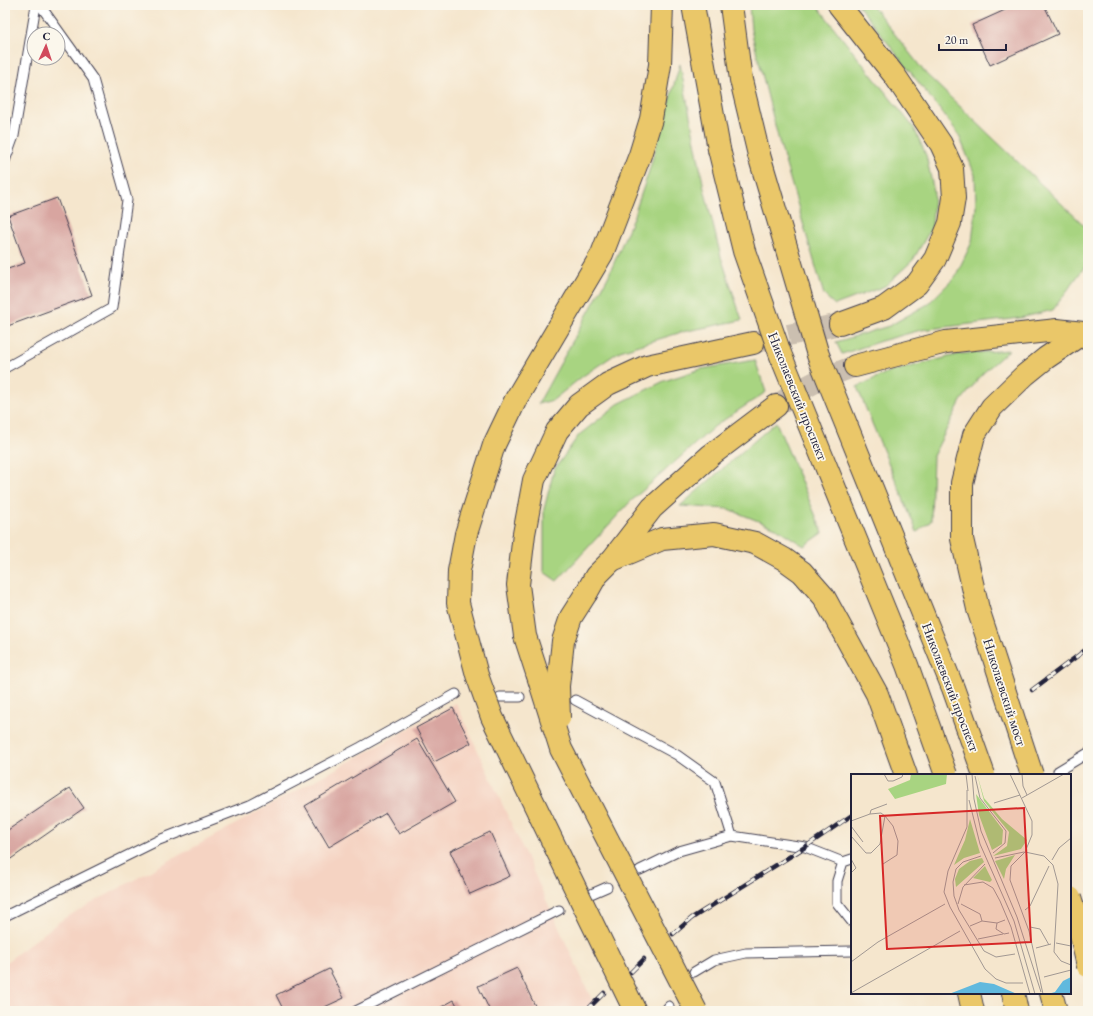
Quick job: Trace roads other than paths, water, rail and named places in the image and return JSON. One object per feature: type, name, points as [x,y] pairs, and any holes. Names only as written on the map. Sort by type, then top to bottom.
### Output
[{"type":"main road","points":[[635,1011],[492,717],[477,675],[458,604],[459,571],[466,534],[494,445],[516,399],[602,254],[640,155],[651,119],[660,65],[662,5]]},
{"type":"main road","name":"Николаевский проспект","points":[[693,5],[719,149],[744,251],[781,356],[906,665],[946,774]]},
{"type":"main road","name":"Николаевский проспект","points":[[731,5],[741,80],[759,155],[818,355],[953,688],[984,774]]},
{"type":"main road","points":[[839,5],[895,76],[940,144],[952,168],[954,198],[950,223],[935,259],[917,284],[884,308],[840,324]]},
{"type":"main road","points":[[855,366],[946,342],[1057,330],[1085,333]]},
{"type":"main road","name":"Николаевский мост","points":[[1032,774],[978,609],[962,539],[962,483],[974,435],[992,406],[1025,375],[1046,358],[1085,333]]},
{"type":"main road","points":[[696,1011],[561,749],[525,636],[518,585],[524,534],[534,480],[557,431],[579,405],[608,384],[647,366],[753,343]]},
{"type":"main road","points":[[561,749],[558,686],[562,641],[572,617],[596,576],[612,560],[652,508],[711,455],[776,406]]},
{"type":"main road","points":[[612,560],[662,539],[714,534],[755,543],[784,559],[802,572],[824,596],[877,694],[906,774]]},
{"type":"main road","points":[[1071,901],[1088,966]]},
{"type":"main road","points":[[969,994],[973,1011]]},
{"type":"main road","points":[[1013,994],[1017,1011]]},
{"type":"main road","points":[[1051,994],[1056,1011]]},
{"type":"lane","points":[[5,161],[14,136],[36,5]]},
{"type":"lane","points":[[5,368],[112,308],[127,200],[93,79],[40,5]]},
{"type":"lane","points":[[5,916],[159,840],[250,805],[361,747],[456,694]]},
{"type":"lane","points":[[500,697],[520,697]]},
{"type":"lane","points":[[575,700],[677,755],[715,782],[732,836]]},
{"type":"lane","points":[[1058,771],[1088,753]]},
{"type":"lane","points":[[640,870],[679,851],[732,836],[805,846],[848,860],[837,881],[837,903],[851,921]]},
{"type":"lane","points":[[591,894],[607,886]]},
{"type":"lane","points":[[356,1011],[560,910]]},
{"type":"lane","points":[[694,972],[714,960],[746,953],[851,951]]},
{"type":"tunnel","points":[[756,342],[840,324]]},
{"type":"tunnel","points":[[776,406],[795,393],[821,379],[855,366]]},
{"type":"railway","points":[[1032,690],[1088,648]]},
{"type":"railway","points":[[673,934],[692,918],[805,847],[851,816]]},
{"type":"railway","points":[[631,972],[644,959]]},
{"type":"railway","points":[[586,1011],[604,993]]}]
